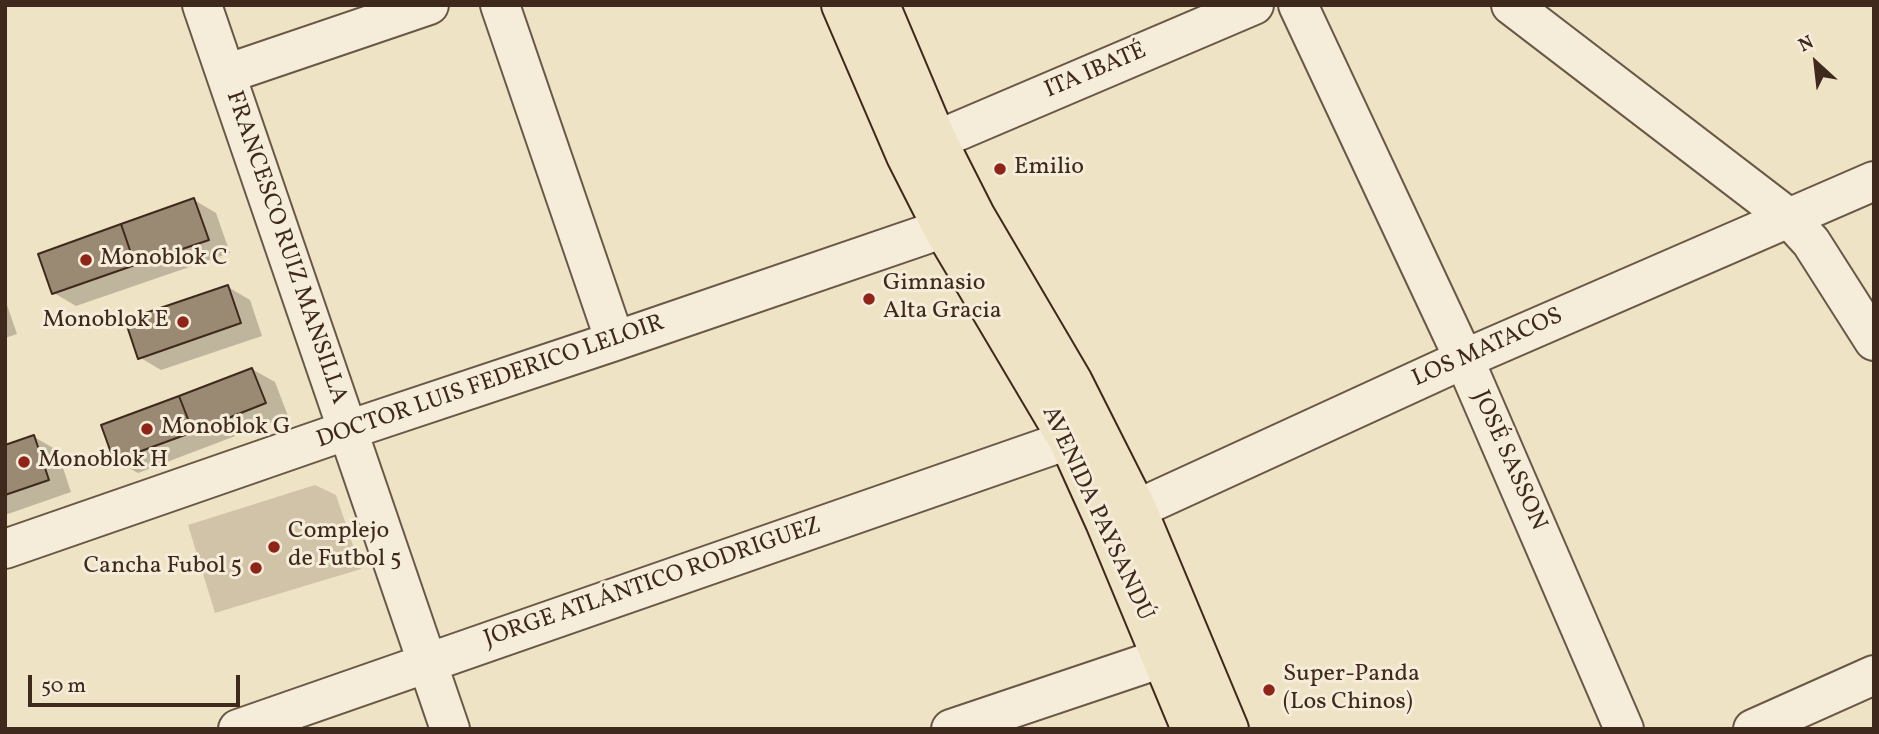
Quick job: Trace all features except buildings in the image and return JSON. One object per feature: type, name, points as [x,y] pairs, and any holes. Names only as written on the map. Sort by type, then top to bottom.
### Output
[{"type":"main road","name":"AVENIDA PAYSANDÚ","points":[[841,5],[906,156],[960,223],[1073,382],[1121,515],[1162,658],[1191,729]]},
{"type":"main road","name":"AVENIDA PAYSANDÚ","points":[[880,5],[937,140],[960,223],[1068,440],[1121,515],[1229,729]]},
{"type":"street","name":"FRANCESCO RUIZ MANSILLA","points":[[202,5],[450,729]]},
{"type":"street","points":[[226,74],[429,5]]},
{"type":"street","points":[[500,5],[615,341]]},
{"type":"street","name":"ITA IBATÉ","points":[[937,140],[1254,5]]},
{"type":"street","name":"JOSÉ SASSON","points":[[1298,5],[1464,359],[1624,729]]},
{"type":"street","points":[[1511,5],[1789,218],[1811,242],[1874,341]]},
{"type":"street","name":"LOS MATACOS","points":[[1121,515],[1464,359],[1874,181]]},
{"type":"street","name":"DOCTOR LUIS FEDERICO LELOIR","points":[[5,549],[960,223]]},
{"type":"street","name":"JORGE ATLÁNTICO RODRIGUEZ","points":[[238,729],[1068,440]]},
{"type":"street","points":[[951,729],[1162,658]]},
{"type":"street","points":[[1752,729],[1874,675]]},
{"type":"shaded area","name":"Complejo de Futbol 5","points":[[315,485],[336,495],[361,569],[215,613],[188,525]]},
{"type":"place","name":"Emilio","points":[[1000,169]]},
{"type":"place","name":"Monoblok C","points":[[86,260]]},
{"type":"place","name":"Gimnasio Alta Gracia","points":[[869,299]]},
{"type":"place","name":"Monoblok E","points":[[183,322]]},
{"type":"place","name":"Monoblok G","points":[[147,429]]},
{"type":"place","name":"Monoblok H","points":[[24,462]]},
{"type":"place","name":"Complejo de Futbol 5","points":[[274,547]]},
{"type":"place","name":"Cancha Fubol 5","points":[[256,568]]},
{"type":"place","name":"Super-Panda (Los Chinos)","points":[[1269,690]]}]
